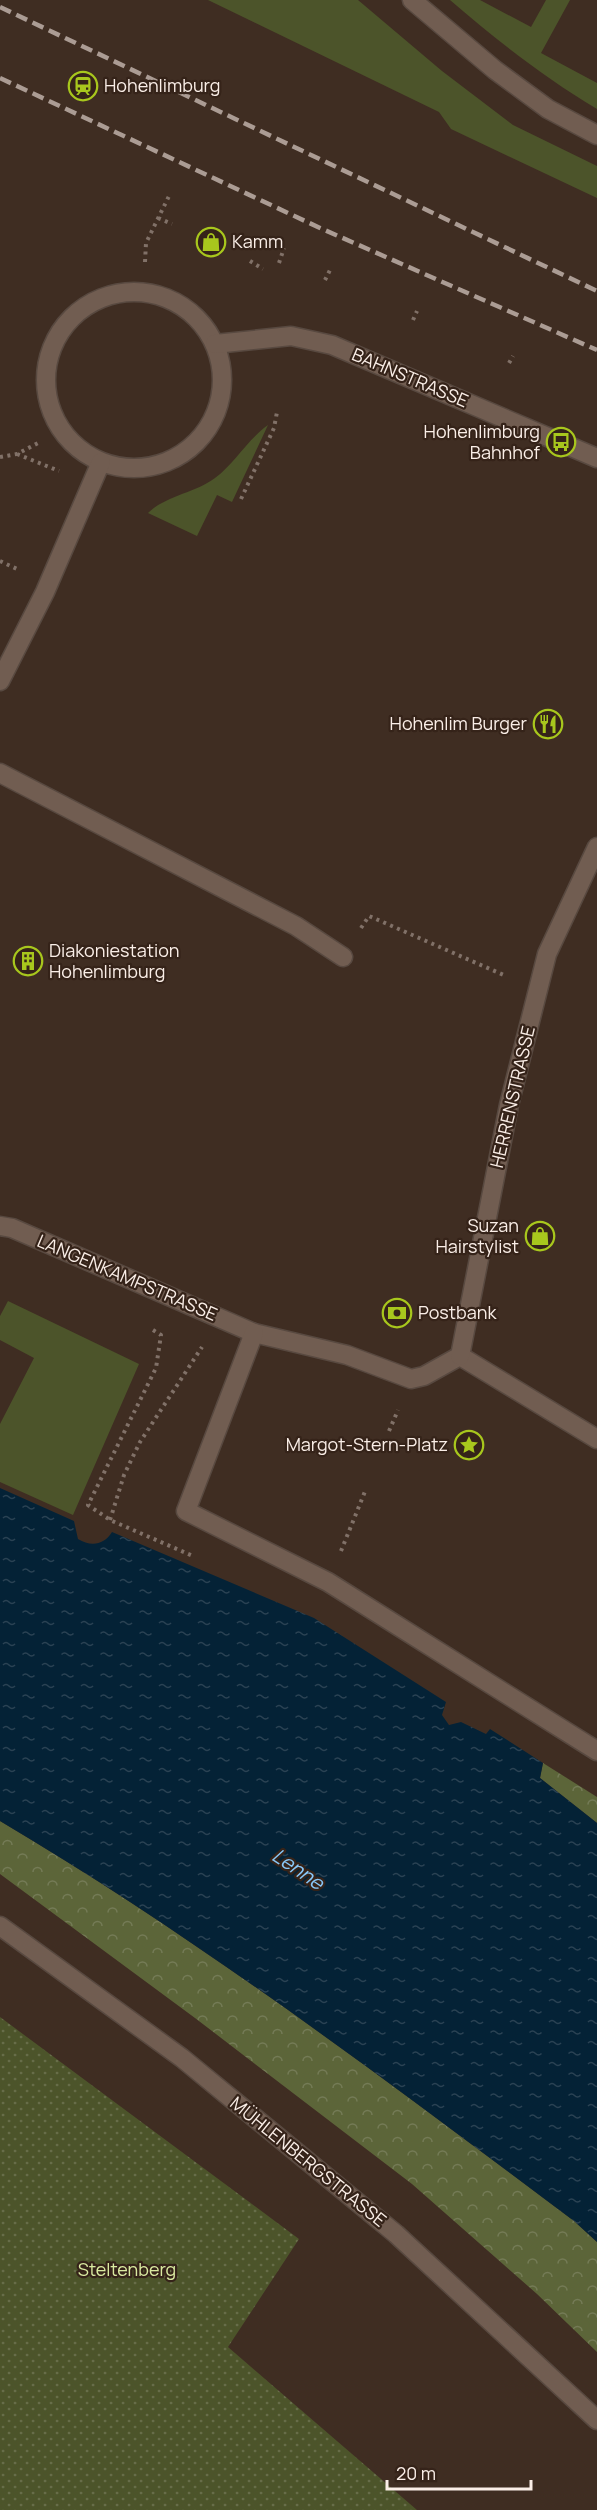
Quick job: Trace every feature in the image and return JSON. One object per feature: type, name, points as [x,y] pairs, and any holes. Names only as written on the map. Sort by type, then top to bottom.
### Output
[{"type":"street","points":[[412,0],[495,70],[548,108],[597,135]]},
{"type":"street","points":[[146,291],[174,301],[199,319],[215,344],[222,373],[220,402],[207,430],[186,451],[160,464],[130,468],[101,462],[78,448],[60,428],[48,404],[45,377],[50,351],[64,324],[87,304],[116,293],[146,291]]},
{"type":"street","name":"BAHNSTRASSE","points":[[215,344],[291,336],[332,345],[597,458]]},
{"type":"street","points":[[0,681],[45,592],[101,462]]},
{"type":"street","points":[[0,773],[296,926],[344,957]]},
{"type":"street","name":"HERRENSTRASSE","points":[[460,1356],[509,1105],[547,954],[597,847]]},
{"type":"street","name":"LANGENKAMPSTRASSE","points":[[0,1226],[12,1228],[254,1333],[346,1355],[411,1379],[424,1376],[460,1356]]},
{"type":"street","points":[[254,1333],[186,1511],[328,1582],[597,1750]]},
{"type":"street","points":[[460,1356],[597,1439]]},
{"type":"street","name":"MÜHLENBERGSTRASSE","points":[[0,1926],[182,2058],[387,2227],[597,2420]]},
{"type":"path","points":[[145,262],[146,243],[170,194]]},
{"type":"path","points":[[158,218],[172,224]]},
{"type":"path","points":[[279,263],[284,248]]},
{"type":"path","points":[[250,261],[263,269]]},
{"type":"path","points":[[326,280],[330,270]]},
{"type":"path","points":[[413,320],[417,310]]},
{"type":"path","points":[[509,363],[513,356]]},
{"type":"path","points":[[240,499],[274,428],[277,412]]},
{"type":"path","points":[[0,457],[17,454],[40,442]]},
{"type":"path","points":[[17,454],[58,471]]},
{"type":"path","points":[[0,561],[23,572]]},
{"type":"path","points":[[344,957],[369,916],[538,990]]},
{"type":"path","points":[[110,1520],[124,1475],[140,1442],[219,1318]]},
{"type":"path","points":[[328,1582],[366,1489]]},
{"type":"green space","points":[[208,0],[358,0],[442,71],[513,125],[597,166],[597,198],[451,129],[439,112]]},
{"type":"green space","points":[[450,0],[480,0],[531,27],[546,0],[570,0],[541,53],[597,83],[597,109],[521,58]]},
{"type":"green space","points":[[268,425],[232,502],[217,495],[197,536],[148,513],[163,502],[215,478]]},
{"type":"green space","points":[[8,1301],[139,1364],[73,1515],[0,1482],[0,1424],[34,1358],[0,1340],[0,1316]]},
{"type":"green space","points":[[543,1763],[597,1797],[597,1823],[540,1778]]},
{"type":"green space","points":[[0,1821],[75,1867],[221,1963],[363,2064],[574,2221],[597,2242],[597,2352],[537,2294],[412,2184],[195,2018],[0,1874]]},
{"type":"green space","name":"Steltenberg","points":[[0,2017],[299,2239],[228,2347],[417,2510],[0,2510]]},
{"type":"water","name":"Lenne","points":[[0,1488],[74,1521],[78,1539],[83,1542],[92,1544],[101,1542],[112,1532],[314,1618],[446,1702],[442,1715],[449,1725],[461,1722],[486,1734],[490,1729],[543,1763],[540,1778],[597,1823],[597,2242],[574,2221],[292,2013],[148,1914],[0,1821]]},
{"type":"railway","points":[[0,7],[597,291]]},
{"type":"railway","points":[[0,78],[320,228],[597,350]]},
{"type":"place","name":"Hohenlimburg","points":[[83,86]]},
{"type":"place","name":"Kamm","points":[[211,242]]},
{"type":"place","name":"Hohenlimburg Bahnhof","points":[[561,442]]},
{"type":"place","name":"Hohenlim Burger","points":[[548,724]]},
{"type":"place","name":"Diakoniestation Hohenlimburg","points":[[28,961]]},
{"type":"place","name":"Suzan Hairstylist","points":[[540,1236]]},
{"type":"place","name":"Postbank","points":[[397,1313]]},
{"type":"place","name":"Margot-Stern-Platz","points":[[469,1445]]}]
